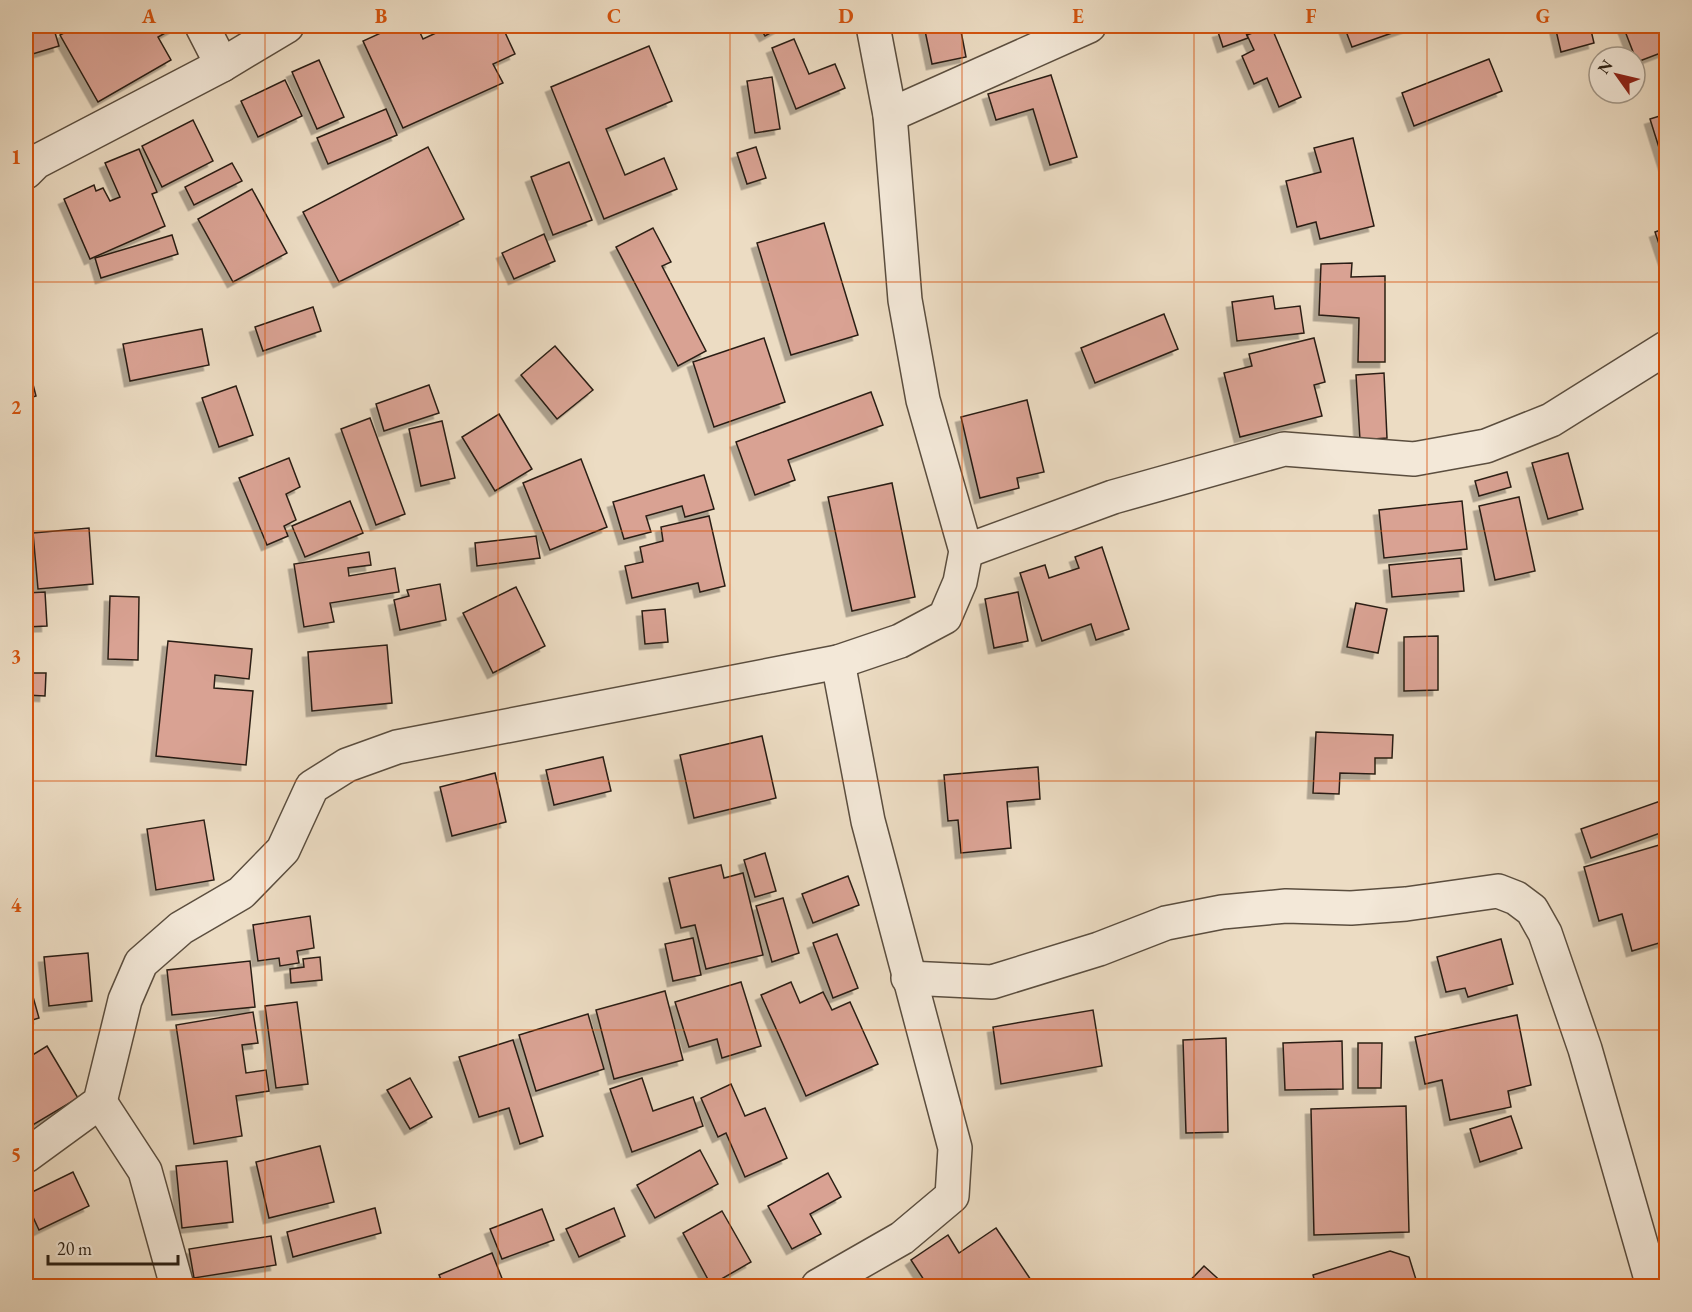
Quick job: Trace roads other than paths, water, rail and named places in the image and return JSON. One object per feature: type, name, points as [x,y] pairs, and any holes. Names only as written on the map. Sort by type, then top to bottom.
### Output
[{"type":"street","points":[[202,26],[222,65]]},
{"type":"street","points":[[26,172],[47,157],[222,65],[287,26]]},
{"type":"street","points":[[26,1156],[100,1102],[125,1000],[141,963],[181,928],[241,893],[283,850],[312,787],[347,765],[397,747],[838,662],[900,641],[945,617],[960,582],[966,550],[923,400],[905,300],[890,115],[873,26]]},
{"type":"street","points":[[890,115],[1089,26]]},
{"type":"street","points":[[966,550],[1113,497],[1284,449],[1414,459],[1486,446],[1551,420],[1666,348]]},
{"type":"street","points":[[818,1287],[902,1238],[952,1196],[955,1148],[868,821],[838,662]]},
{"type":"street","points":[[908,978],[992,982],[1099,949],[1166,923],[1222,912],[1287,906],[1351,908],[1406,904],[1498,891],[1516,898],[1532,910],[1545,933],[1585,1049],[1653,1287]]},
{"type":"street","points":[[100,1102],[146,1171],[177,1287]]}]
